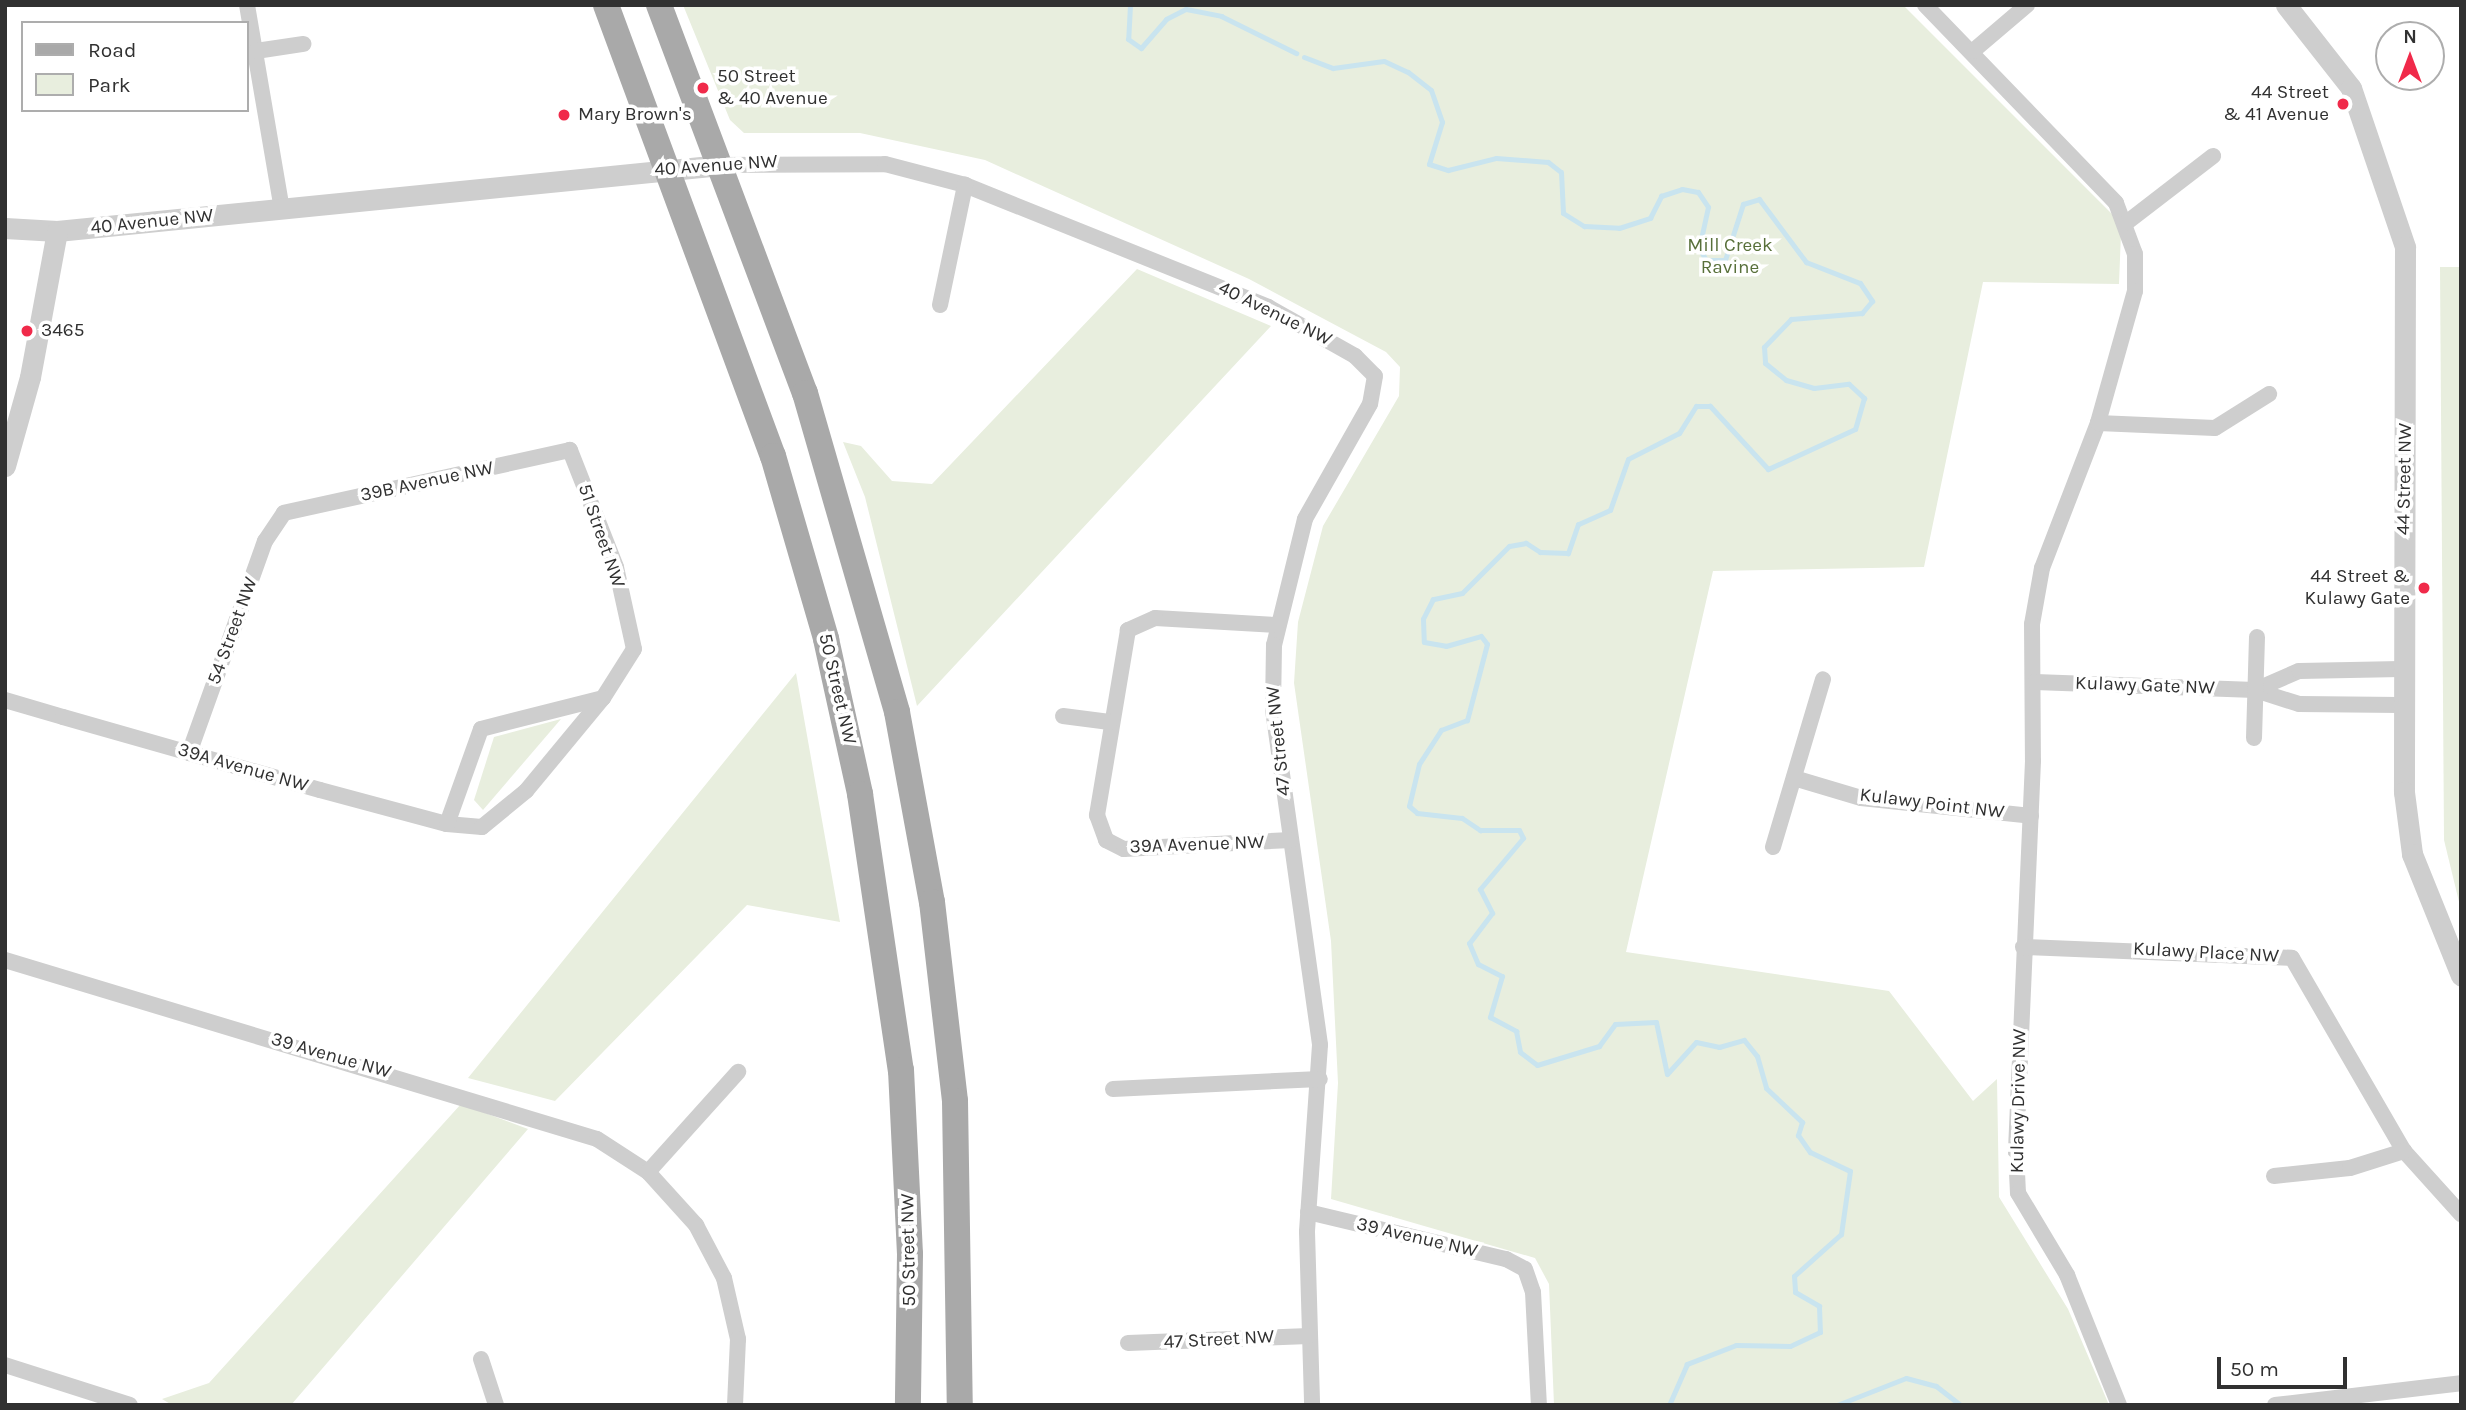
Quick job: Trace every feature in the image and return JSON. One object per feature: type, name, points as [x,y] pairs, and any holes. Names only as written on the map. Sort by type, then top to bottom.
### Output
[{"type":"main road","name":"50 Street NW","points":[[606,5],[773,456],[826,639],[860,794],[901,1070],[911,1254],[908,1405]]},
{"type":"main road","points":[[659,5],[721,165],[835,484],[897,712],[918,819],[955,1101],[960,1405]]},
{"type":"street","points":[[247,5],[282,210]]},
{"type":"street","name":"Kulawy Drive NW","points":[[1925,5],[1973,51],[2101,186],[2126,223],[2135,254],[2135,291],[2098,423],[2042,568],[2032,624],[2035,682],[2023,947],[2018,1193],[2067,1275],[2119,1405]]},
{"type":"street","points":[[1973,51],[2027,5]]},
{"type":"street","name":"44 Street NW","points":[[2286,5],[2351,88],[2405,247],[2409,309],[2400,705],[2412,854],[2461,975]]},
{"type":"street","points":[[256,51],[303,44]]},
{"type":"street","points":[[2126,223],[2213,156]]},
{"type":"street","name":"40 Avenue NW","points":[[5,228],[57,231],[282,210],[665,167],[885,164],[965,185],[1268,307],[1365,362],[1376,382]]},
{"type":"street","points":[[940,305],[965,185]]},
{"type":"street","points":[[5,466],[30,377],[57,231]]},
{"type":"street","name":"47 Street NW","points":[[1312,1405],[1308,1212],[1320,1079],[1314,984],[1273,710],[1276,625],[1305,519],[1376,382]]},
{"type":"street","points":[[2098,423],[2215,428],[2269,394]]},
{"type":"street","name":"39B Avenue NW","points":[[284,513],[570,450]]},
{"type":"street","name":"51 Street NW","points":[[482,827],[526,791],[603,698],[634,649],[615,567],[570,450]]},
{"type":"street","name":"54 Street NW","points":[[189,753],[265,541],[284,513]]},
{"type":"street","points":[[1063,716],[1111,722],[1121,646],[1134,625],[1155,618],[1276,625]]},
{"type":"street","points":[[2254,738],[2257,637]]},
{"type":"street","name":"Kulawy Gate NW","points":[[2255,690],[2299,671],[2401,669]]},
{"type":"street","points":[[1773,848],[1823,679]]},
{"type":"street","name":"Kulawy Gate NW","points":[[2035,682],[2255,690],[2300,704],[2400,705]]},
{"type":"street","points":[[447,824],[481,729],[603,698]]},
{"type":"street","name":"39A Avenue NW","points":[[5,700],[447,824],[482,827]]},
{"type":"street","name":"39A Avenue NW","points":[[1111,722],[1097,814],[1106,840],[1133,849],[1291,840]]},
{"type":"street","name":"Kulawy Point NW","points":[[1794,778],[1861,798],[2031,816]]},
{"type":"street","name":"Kulawy Place NW","points":[[2023,947],[2292,958],[2404,1151],[2461,1214]]},
{"type":"street","name":"39 Avenue NW","points":[[5,961],[519,1111],[597,1139],[648,1172],[696,1225],[730,1303],[737,1339],[735,1405]]},
{"type":"street","points":[[648,1172],[738,1072]]},
{"type":"street","points":[[1113,1089],[1320,1079]]},
{"type":"street","points":[[2274,1176],[2350,1168],[2404,1151]]},
{"type":"street","name":"39 Avenue NW","points":[[1308,1212],[1506,1259],[1525,1269],[1533,1292],[1539,1405]]},
{"type":"street","name":"47 Street NW","points":[[1128,1343],[1309,1336]]},
{"type":"street","points":[[481,1359],[496,1405]]},
{"type":"street","points":[[5,1365],[130,1405]]},
{"type":"street","points":[[2275,1405],[2461,1383]]},
{"type":"green space","name":"Mill Creek Ravine","points":[[683,5],[1903,5],[2114,216],[2121,233],[2119,284],[1983,282],[1924,567],[1713,571],[1626,952],[1889,991],[1973,1101],[1997,1079],[1999,1197],[2068,1309],[2109,1405],[1554,1405],[1549,1284],[1535,1258],[1331,1199],[1338,1083],[1331,941],[1294,683],[1298,622],[1323,526],[1399,396],[1400,367],[1386,352],[1249,279],[985,160],[860,133],[744,133],[730,120]]},
{"type":"green space","points":[[2440,267],[2461,267],[2461,910],[2444,840]]},
{"type":"green space","points":[[1137,269],[1271,326],[917,706],[865,497],[843,442],[861,446],[892,481],[932,484]]},
{"type":"green space","points":[[796,673],[840,922],[747,905],[555,1101],[468,1078]]},
{"type":"green space","points":[[561,719],[483,810],[474,800],[494,737]]},
{"type":"green space","points":[[461,1104],[528,1129],[291,1405],[172,1405],[162,1399],[209,1383]]},
{"type":"waterway","points":[[1130,5],[1128,39],[1141,48],[1166,19],[1186,9],[1221,16],[1296,53]]},
{"type":"waterway","points":[[1304,57],[1333,68],[1384,61],[1408,72],[1431,90],[1442,122],[1429,164],[1448,170],[1496,158],[1548,162],[1561,172],[1563,213],[1584,226],[1619,228],[1650,218],[1661,196],[1682,189],[1698,192],[1708,207],[1699,248],[1706,260],[1725,260],[1743,204],[1759,199],[1806,262],[1860,283],[1872,301],[1862,313],[1791,319],[1764,347],[1765,363],[1786,380],[1814,388],[1849,384],[1864,398],[1855,429],[1768,469],[1710,406],[1696,406],[1679,433],[1628,459],[1610,510],[1578,524],[1568,553],[1540,552],[1526,543],[1509,546],[1462,593],[1433,599],[1423,619],[1424,642],[1446,646],[1481,636],[1487,644],[1467,720],[1441,730],[1419,764],[1409,806],[1417,813],[1462,818],[1480,830],[1519,830],[1523,838],[1480,889],[1492,913],[1469,943],[1478,964],[1502,976],[1490,1017],[1516,1031],[1520,1052],[1537,1065],[1599,1046],[1615,1024],[1656,1022],[1667,1074],[1696,1042],[1719,1047],[1744,1040],[1757,1056],[1766,1088],[1802,1122],[1798,1135],[1810,1152],[1850,1171],[1841,1234],[1794,1276],[1795,1292],[1819,1306],[1820,1332],[1790,1346],[1736,1345],[1687,1364],[1669,1405]]},
{"type":"waterway","points":[[1837,1405],[1906,1378],[1936,1386],[1960,1405]]},
{"type":"place","name":"50 Street & 40 Avenue","points":[[703,88]]},
{"type":"place","name":"44 Street & 41 Avenue","points":[[2343,104]]},
{"type":"place","name":"Mary Brown's","points":[[564,115]]},
{"type":"place","name":"3465","points":[[27,331]]},
{"type":"place","name":"44 Street & Kulawy Gate","points":[[2424,588]]}]
